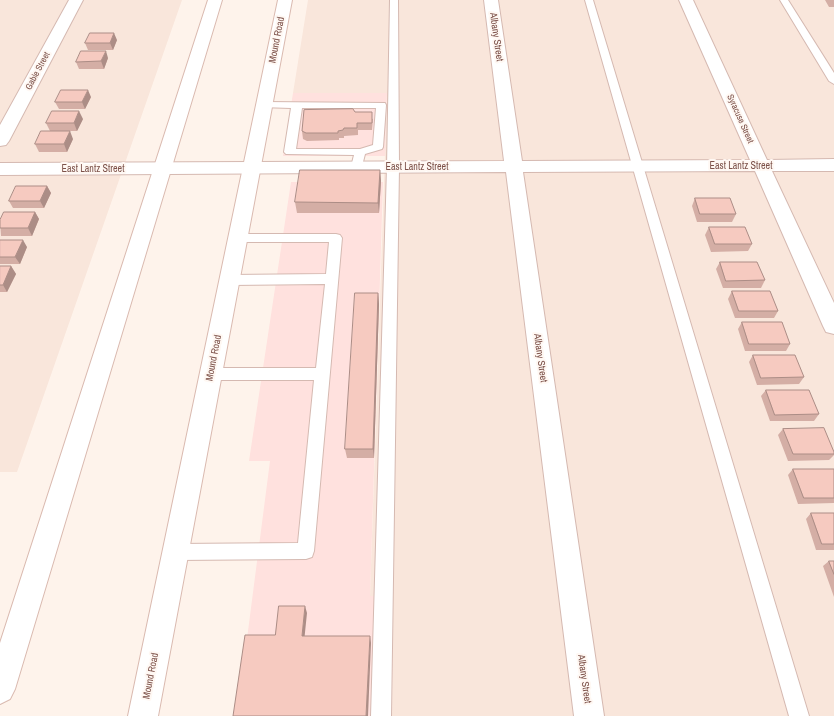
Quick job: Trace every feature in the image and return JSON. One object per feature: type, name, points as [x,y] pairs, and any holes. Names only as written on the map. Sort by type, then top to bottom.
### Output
[{"type":"street","name":"Gable Street","points":[[0,141],[76,0]]},
{"type":"street","points":[[0,689],[215,0]]},
{"type":"street","name":"Mound Road","points":[[143,716],[286,0]]},
{"type":"street","name":"Albany Street","points":[[491,0],[589,716]]},
{"type":"street","name":"Syracuse Street","points":[[686,0],[834,326]]},
{"type":"street","name":"East Lantz Street","points":[[0,169],[252,168],[359,160],[393,167],[834,165]]},
{"type":"lane","points":[[381,716],[393,167],[394,0]]},
{"type":"lane","points":[[589,0],[799,716]]},
{"type":"lane","points":[[784,0],[834,81]]},
{"type":"lane","points":[[264,105],[297,105],[381,105],[378,147],[359,160],[290,152],[297,105]]},
{"type":"lane","points":[[175,552],[306,551],[336,238],[238,238]]},
{"type":"lane","points":[[230,280],[332,279]]},
{"type":"lane","points":[[211,374],[322,374]]},
{"type":"shaded area","points":[[0,0],[182,0],[17,472],[0,472]]},
{"type":"shaded area","points":[[308,0],[834,0],[834,716],[392,716],[393,597],[370,596],[387,93],[293,93]]},
{"type":"shaded area","points":[[293,93],[387,93],[385,156],[283,156]]},
{"type":"shaded area","points":[[291,182],[383,182],[370,596],[393,596],[392,716],[237,716],[270,461],[249,461]]},
{"type":"building","points":[[90,33],[114,33],[110,43],[85,43]]},
{"type":"building","points":[[81,51],[106,51],[101,61],[76,62]]},
{"type":"building","points":[[61,90],[88,90],[82,102],[55,102]]},
{"type":"building","points":[[353,109],[355,112],[372,112],[372,123],[357,123],[357,128],[344,128],[343,130],[338,131],[338,133],[306,133],[302,131],[304,110]]},
{"type":"building","points":[[52,111],[79,111],[74,123],[46,123]]},
{"type":"building","points":[[41,131],[70,131],[64,144],[35,144]]},
{"type":"building","points":[[300,170],[380,170],[378,203],[295,202]]},
{"type":"building","points":[[16,186],[47,186],[40,201],[9,201]]},
{"type":"building","points":[[695,198],[730,198],[736,214],[700,214]]},
{"type":"building","points":[[4,212],[35,212],[28,228],[0,228],[0,220]]},
{"type":"building","points":[[709,227],[745,227],[752,244],[715,244]]},
{"type":"building","points":[[0,240],[23,240],[15,257],[0,257]]},
{"type":"building","points":[[720,262],[757,262],[765,280],[726,281]]},
{"type":"building","points":[[0,266],[11,266],[3,285],[0,285]]},
{"type":"building","points":[[732,291],[770,291],[778,311],[739,311]]},
{"type":"building","points":[[355,293],[378,293],[373,449],[345,449]]},
{"type":"building","points":[[742,322],[782,322],[790,344],[749,344]]},
{"type":"building","points":[[753,355],[795,355],[804,377],[761,378]]},
{"type":"building","points":[[766,390],[809,390],[819,414],[775,415]]},
{"type":"building","points":[[824,428],[834,454],[793,454],[783,429]]},
{"type":"building","points":[[793,469],[834,469],[834,498],[804,498]]},
{"type":"building","points":[[811,513],[834,513],[834,544],[822,544]]},
{"type":"building","points":[[829,561],[834,561],[834,574]]},
{"type":"building","points":[[279,606],[305,606],[302,636],[370,636],[366,716],[233,716],[245,635],[275,635]]}]
